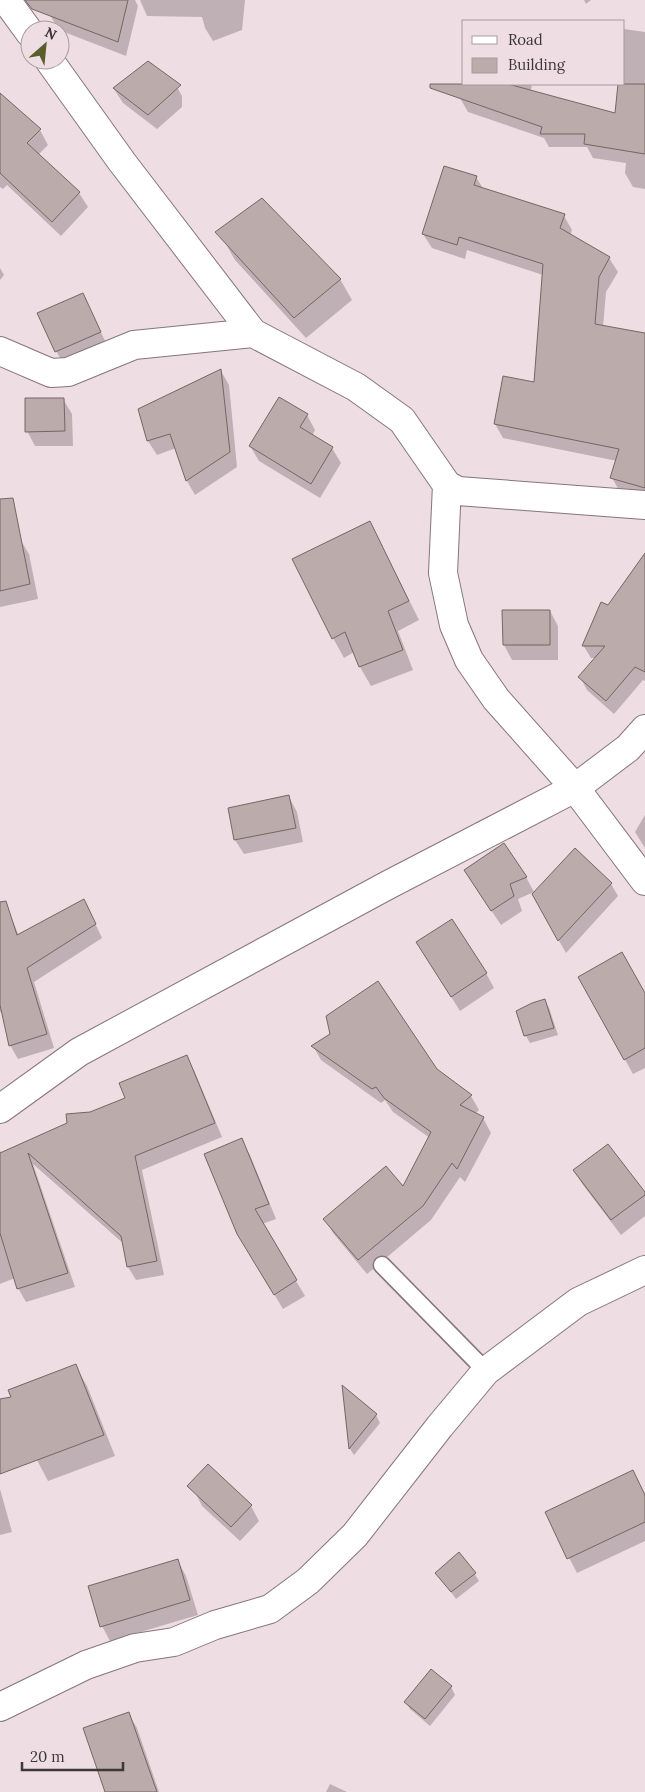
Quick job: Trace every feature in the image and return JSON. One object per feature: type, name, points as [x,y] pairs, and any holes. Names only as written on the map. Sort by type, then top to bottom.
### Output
[{"type":"street","points":[[6,0],[20,20]]},
{"type":"street","points":[[56,70],[122,162],[253,333],[356,387],[402,420],[447,485],[458,492],[645,505]]},
{"type":"street","points":[[0,351],[51,373],[68,372],[134,345],[253,333]]},
{"type":"street","points":[[447,485],[443,573],[454,625],[469,660],[496,699],[575,788],[645,881]]},
{"type":"street","points":[[0,1109],[79,1052],[388,885],[575,788],[628,748],[645,729]]},
{"type":"street","points":[[0,1707],[86,1665],[135,1648],[174,1642],[214,1625],[270,1609],[308,1581],[355,1535],[440,1426],[486,1371],[578,1302],[645,1270]]},
{"type":"lane","points":[[382,1264],[486,1371]]},
{"type":"building","points":[[25,0],[128,0],[118,42],[70,24],[70,20],[61,20],[32,9]]},
{"type":"building","points":[[148,61],[181,85],[148,115],[113,88]]},
{"type":"building","points":[[430,84],[512,85],[615,113],[618,85],[645,84],[645,154],[584,144],[585,134],[540,134],[542,127],[430,88]]},
{"type":"building","points":[[0,93],[41,129],[27,143],[80,192],[52,222],[0,173]]},
{"type":"building","points":[[444,166],[477,176],[474,185],[565,214],[560,228],[610,257],[599,277],[595,324],[645,333],[645,488],[610,478],[619,449],[494,424],[503,376],[534,382],[543,264],[459,237],[457,245],[422,234]]},
{"type":"building","points":[[262,198],[341,279],[294,318],[215,232]]},
{"type":"building","points":[[83,293],[101,332],[55,352],[37,313]]},
{"type":"building","points":[[221,369],[230,452],[186,481],[170,434],[147,441],[138,409]]},
{"type":"building","points":[[279,397],[308,414],[300,427],[333,447],[311,484],[249,446]]},
{"type":"building","points":[[25,398],[64,398],[65,431],[25,432]]},
{"type":"building","points":[[13,498],[30,584],[0,591],[0,499]]},
{"type":"building","points":[[370,521],[409,601],[388,611],[403,650],[359,667],[345,632],[332,639],[292,559]]},
{"type":"building","points":[[645,553],[645,672],[635,667],[606,701],[578,677],[605,646],[582,646],[601,602],[608,605]]},
{"type":"building","points":[[502,610],[550,610],[550,645],[503,645]]},
{"type":"building","points":[[289,795],[296,828],[234,840],[228,808]]},
{"type":"building","points":[[504,843],[527,877],[510,884],[514,896],[491,911],[464,870]]},
{"type":"building","points":[[575,848],[612,883],[558,941],[532,894]]},
{"type":"building","points":[[84,899],[96,924],[27,968],[47,1034],[9,1046],[0,1005],[0,902],[6,901],[17,935]]},
{"type":"building","points":[[452,919],[487,973],[451,997],[416,942]]},
{"type":"building","points":[[622,952],[645,993],[645,1048],[624,1060],[578,977]]},
{"type":"building","points":[[378,981],[437,1069],[472,1095],[460,1105],[484,1117],[457,1169],[452,1163],[423,1206],[358,1260],[323,1219],[386,1166],[403,1186],[431,1132],[384,1098],[376,1087],[372,1089],[311,1046],[330,1034],[326,1016]]},
{"type":"building","points":[[545,999],[554,1028],[524,1036],[516,1011]]},
{"type":"building","points":[[187,1055],[215,1123],[135,1156],[157,1261],[127,1267],[121,1236],[28,1153],[68,1273],[17,1289],[0,1233],[0,1153],[67,1123],[66,1114],[90,1112],[125,1098],[119,1083]]},
{"type":"building","points":[[242,1138],[269,1204],[255,1209],[297,1280],[274,1295],[237,1234],[204,1154]]},
{"type":"building","points":[[608,1144],[645,1192],[645,1195],[611,1220],[573,1170]]},
{"type":"building","points":[[76,1364],[104,1435],[0,1474],[0,1399],[11,1397],[8,1390]]},
{"type":"building","points":[[342,1385],[377,1414],[349,1449]]},
{"type":"building","points":[[208,1464],[252,1505],[231,1527],[187,1486]]},
{"type":"building","points":[[633,1470],[645,1495],[645,1522],[567,1559],[545,1512]]},
{"type":"building","points":[[459,1552],[476,1573],[451,1592],[435,1573]]},
{"type":"building","points":[[178,1559],[190,1600],[100,1627],[88,1586]]},
{"type":"building","points":[[431,1669],[452,1686],[425,1719],[404,1702]]},
{"type":"building","points":[[129,1712],[157,1792],[105,1792],[83,1728]]}]
